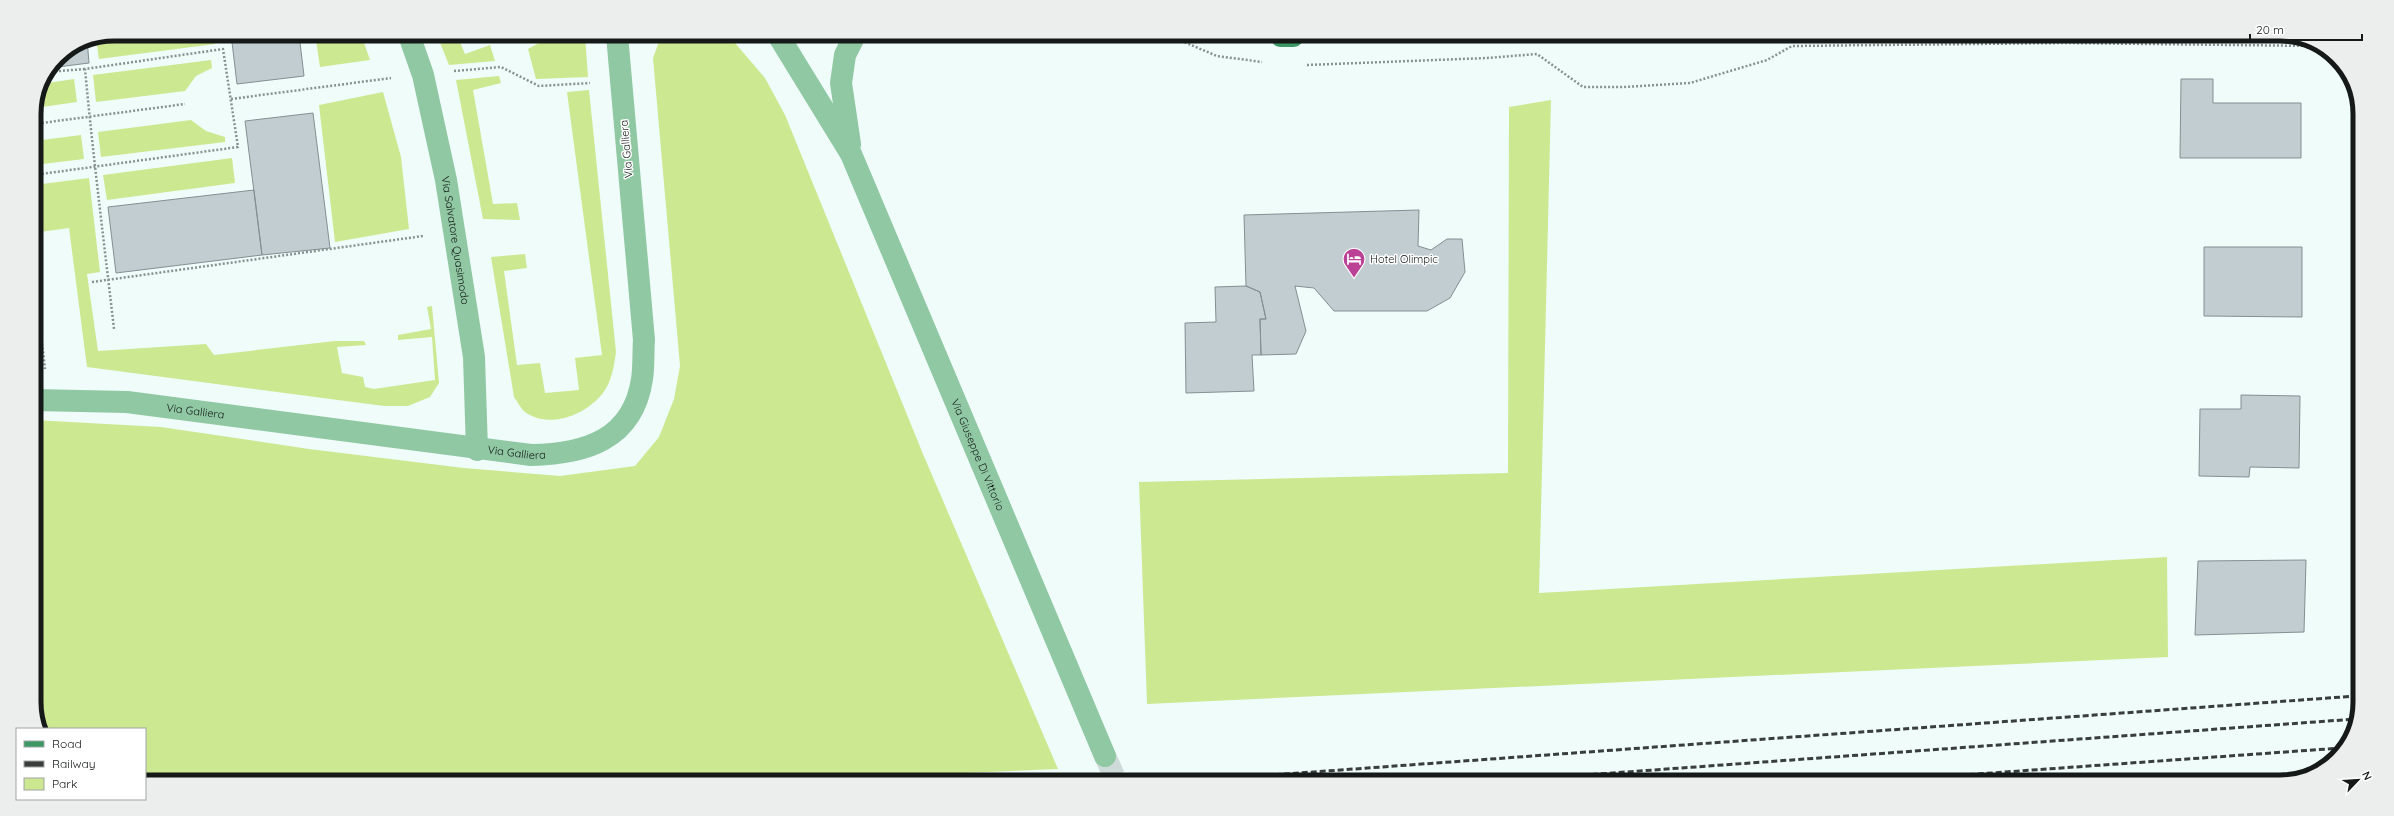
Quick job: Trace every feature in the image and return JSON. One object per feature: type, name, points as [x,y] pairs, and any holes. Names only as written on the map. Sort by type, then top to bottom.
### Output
[{"type":"street","name":"Via Salvatore Quasimodo","points":[[411,41],[423,74],[446,180],[474,357],[477,450]]},
{"type":"street","name":"Via Galliera","points":[[41,400],[127,402],[477,450],[531,455],[561,455],[592,446],[621,428],[634,406],[642,380],[644,340],[618,41]]},
{"type":"street","name":"Via Galliera","points":[[619,59],[626,41]]},
{"type":"street","name":"Via Giuseppe Di Vittorio","points":[[782,41],[851,154],[1105,756]]},
{"type":"street","name":"Via Giuseppe Di Vittorio","points":[[851,154],[841,83],[845,55],[852,41]]},
{"type":"path","points":[[1182,41],[1217,56],[1268,62]]},
{"type":"path","points":[[1305,65],[1486,58],[1537,54],[1583,87],[1690,83],[1767,60],[1792,46],[2065,43],[2305,46]]},
{"type":"path","points":[[41,174],[238,147],[223,49],[85,69],[55,71]]},
{"type":"path","points":[[448,72],[501,67],[540,86],[597,82]]},
{"type":"path","points":[[85,69],[114,329]]},
{"type":"path","points":[[231,99],[399,77]]},
{"type":"path","points":[[41,123],[185,104]]},
{"type":"path","points":[[92,282],[426,236]]},
{"type":"path","points":[[41,342],[45,374]]},
{"type":"green space","points":[[215,41],[215,44],[99,59],[97,43],[100,42]]},
{"type":"green space","points":[[316,41],[363,41],[370,60],[320,67]]},
{"type":"green space","points":[[439,41],[460,41],[465,54],[490,45],[495,61],[449,65]]},
{"type":"green space","points":[[543,41],[585,41],[588,77],[536,79],[528,49]]},
{"type":"green space","points":[[659,41],[733,41],[765,78],[785,115],[923,454],[1058,769],[918,775],[146,775],[146,728],[46,728],[42,716],[41,706],[41,420],[161,427],[309,449],[464,468],[560,476],[635,466],[659,437],[674,399],[680,366],[653,58]]},
{"type":"green space","points":[[211,60],[212,68],[196,76],[185,91],[96,102],[93,75]]},
{"type":"green space","points":[[499,76],[501,83],[473,90],[493,204],[517,203],[520,220],[483,219],[456,80]]},
{"type":"green space","points":[[74,79],[77,102],[42,107],[42,100],[49,83]]},
{"type":"green space","points":[[589,90],[616,352],[609,384],[596,401],[578,413],[567,417],[545,420],[525,412],[514,397],[491,257],[525,254],[527,268],[504,271],[517,365],[540,363],[545,393],[579,390],[575,358],[602,355],[567,92]]},
{"type":"green space","points":[[383,92],[401,157],[409,229],[335,242],[319,105]]},
{"type":"green space","points":[[1551,100],[1539,593],[2167,557],[2168,657],[1147,704],[1139,482],[1508,473],[1509,107]]},
{"type":"green space","points":[[191,120],[206,131],[225,137],[225,142],[101,157],[98,132]]},
{"type":"green space","points":[[81,135],[84,159],[41,164],[41,140]]},
{"type":"green space","points":[[232,158],[235,183],[107,200],[103,175]]},
{"type":"green space","points":[[89,178],[100,272],[87,274],[98,351],[206,344],[214,355],[335,341],[364,341],[366,345],[337,347],[342,373],[363,377],[365,387],[374,389],[435,380],[432,337],[398,340],[398,335],[431,329],[427,307],[432,306],[439,383],[430,397],[408,406],[384,406],[87,367],[69,228],[41,232],[41,184]]},
{"type":"building","points":[[232,41],[300,41],[304,76],[237,84]]},
{"type":"building","points":[[88,46],[89,63],[58,67],[62,62],[74,53]]},
{"type":"building","points":[[2181,79],[2213,79],[2213,103],[2301,103],[2301,158],[2180,158]]},
{"type":"building","points":[[313,113],[330,248],[262,255],[245,121]]},
{"type":"building","points":[[254,190],[262,255],[116,273],[108,207]]},
{"type":"building","name":"Hotel Olimpic","points":[[1419,210],[1418,246],[1431,250],[1447,239],[1462,239],[1465,272],[1450,298],[1427,311],[1334,311],[1314,288],[1295,286],[1306,331],[1296,354],[1261,355],[1260,319],[1266,319],[1260,292],[1246,286],[1244,215]]},
{"type":"building","points":[[2204,247],[2302,247],[2302,317],[2204,316]]},
{"type":"building","points":[[1246,286],[1260,292],[1266,319],[1260,319],[1261,355],[1252,355],[1254,391],[1186,393],[1185,323],[1216,322],[1215,287]]},
{"type":"building","points":[[2241,395],[2300,396],[2299,468],[2250,467],[2249,477],[2199,476],[2200,409],[2241,409]]},
{"type":"building","points":[[2306,560],[2304,632],[2195,635],[2198,561]]},
{"type":"tunnel","points":[[1105,756],[1114,775]]},
{"type":"railway","points":[[1272,775],[2353,696]]},
{"type":"railway","points":[[1585,775],[2351,719]]},
{"type":"railway","points":[[1963,775],[2336,748]]},
{"type":"place","name":"Hotel Olimpic","points":[[1354,278]]}]
